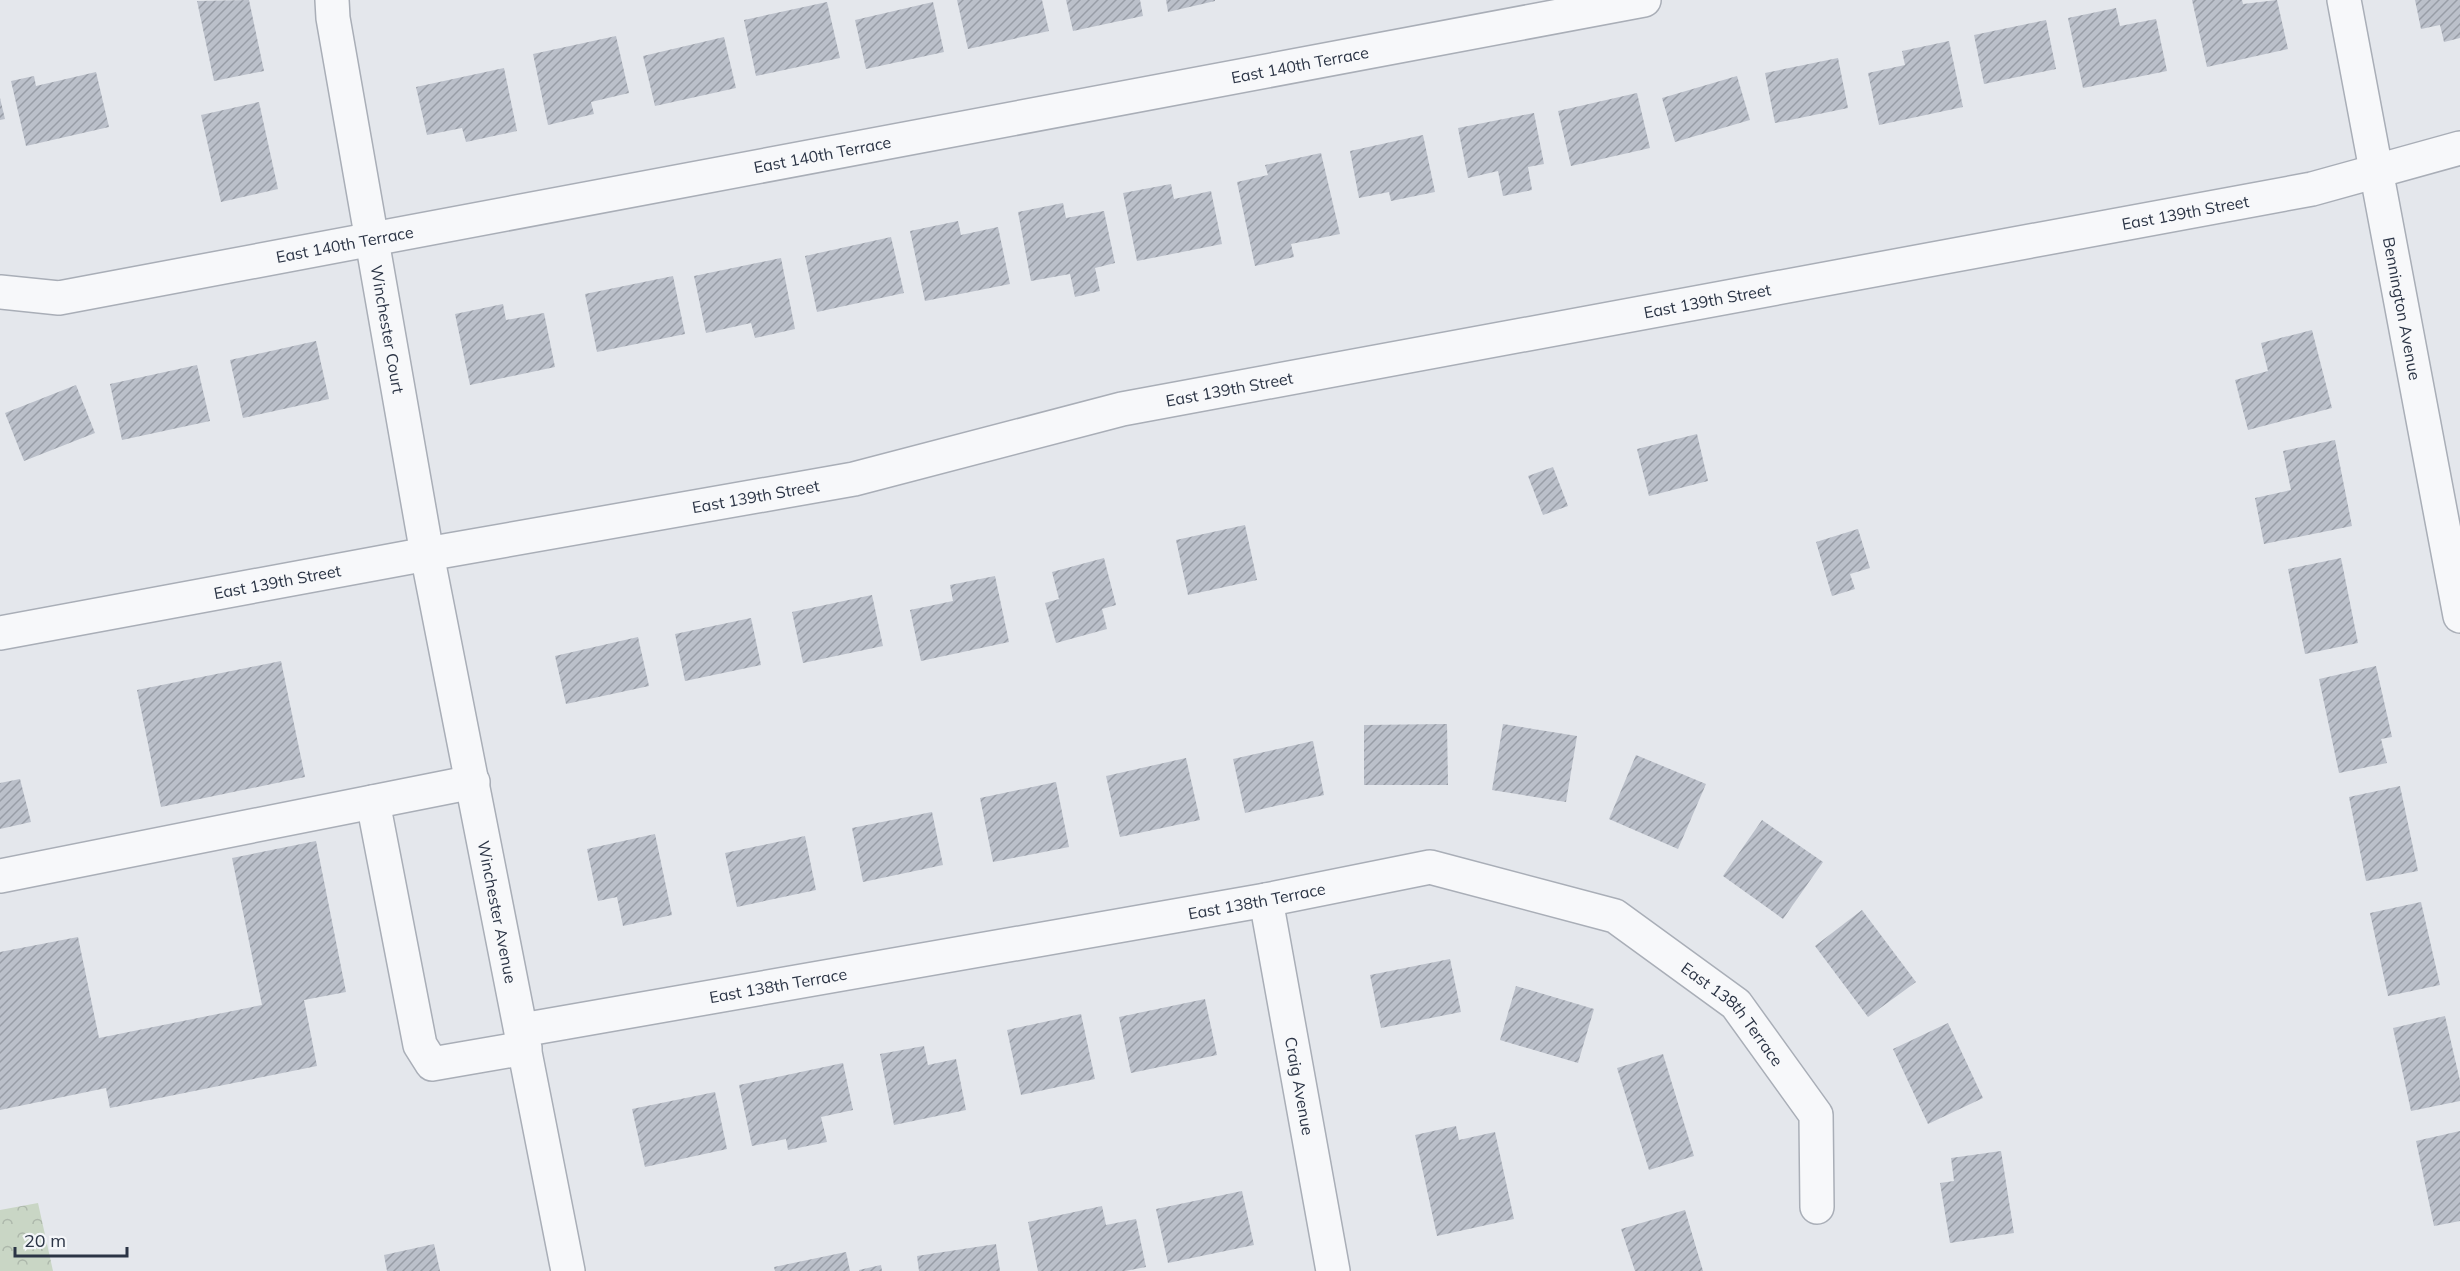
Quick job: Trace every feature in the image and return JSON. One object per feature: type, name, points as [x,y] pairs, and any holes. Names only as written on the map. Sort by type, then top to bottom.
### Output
[{"type":"street","name":"Winchester Court","points":[[332,0],[333,18],[427,554]]},
{"type":"street","name":"East 140th Terrace","points":[[0,292],[59,297],[1644,0]]},
{"type":"street","name":"Bennington Avenue","points":[[2344,0],[2460,616]]},
{"type":"street","name":"East 139th Street","points":[[0,633],[427,554],[854,480],[1122,409],[2300,191],[2460,148]]},
{"type":"street","name":"Winchester Avenue","points":[[427,554],[568,1271]]},
{"type":"street","points":[[0,876],[472,782]]},
{"type":"street","name":"East 138th Terrace","points":[[373,802],[420,1045],[432,1064],[524,1039],[1266,900],[1430,867],[1615,916],[1736,1004],[1816,1115],[1817,1207]]},
{"type":"street","name":"Craig Avenue","points":[[1266,900],[1333,1271]]},
{"type":"green space","points":[[38,1203],[53,1271],[0,1271],[0,1210]]},
{"type":"building","points":[[249,0],[264,71],[214,81],[197,1]]},
{"type":"building","points":[[957,0],[1042,0],[1049,31],[968,49]]},
{"type":"building","points":[[1066,0],[1140,0],[1143,16],[1073,31]]},
{"type":"building","points":[[1166,0],[1215,0],[1215,1],[1168,12]]},
{"type":"building","points":[[2192,0],[2242,0],[2243,4],[2277,0],[2288,49],[2207,67]]},
{"type":"building","points":[[2415,0],[2460,0],[2460,38],[2444,42],[2440,25],[2421,29]]},
{"type":"building","points":[[827,2],[840,58],[756,76],[744,20]]},
{"type":"building","points":[[933,2],[944,52],[866,69],[855,20]]},
{"type":"building","points":[[2116,8],[2120,26],[2156,19],[2167,71],[2083,88],[2068,18]]},
{"type":"building","points":[[2046,20],[2056,69],[1984,84],[1974,35]]},
{"type":"building","points":[[616,36],[629,93],[591,102],[594,114],[548,125],[533,54]]},
{"type":"building","points":[[724,37],[736,88],[655,106],[643,56]]},
{"type":"building","points":[[1949,41],[1963,107],[1879,125],[1868,73],[1905,65],[1902,51]]},
{"type":"building","points":[[1838,58],[1848,108],[1775,123],[1765,73]]},
{"type":"building","points":[[504,68],[517,131],[466,142],[462,128],[427,135],[416,87]]},
{"type":"building","points":[[96,72],[109,127],[26,146],[11,81],[34,76],[36,86]]},
{"type":"building","points":[[1737,76],[1750,120],[1675,142],[1662,98]]},
{"type":"building","points":[[1637,93],[1650,148],[1571,166],[1558,111]]},
{"type":"building","points":[[0,98],[5,119],[0,120]]},
{"type":"building","points":[[259,102],[278,189],[221,202],[201,115]]},
{"type":"building","points":[[1534,113],[1544,164],[1528,167],[1532,190],[1503,196],[1498,171],[1468,178],[1458,128]]},
{"type":"building","points":[[1423,135],[1435,192],[1391,201],[1389,192],[1359,198],[1350,151]]},
{"type":"building","points":[[1321,153],[1340,234],[1291,244],[1294,257],[1255,266],[1237,182],[1268,175],[1265,165]]},
{"type":"building","points":[[1171,184],[1174,199],[1211,191],[1222,244],[1137,261],[1123,193]]},
{"type":"building","points":[[1063,203],[1066,218],[1104,211],[1115,263],[1095,268],[1100,291],[1075,297],[1070,274],[1031,281],[1018,212]]},
{"type":"building","points":[[958,221],[961,235],[998,227],[1010,284],[925,301],[910,231]]},
{"type":"building","points":[[891,237],[904,293],[817,312],[805,256]]},
{"type":"building","points":[[781,258],[795,329],[755,338],[751,323],[706,333],[694,276]]},
{"type":"building","points":[[673,276],[685,334],[597,352],[585,294]]},
{"type":"building","points":[[503,304],[506,320],[544,313],[555,367],[470,385],[455,314]]},
{"type":"building","points":[[2312,330],[2332,408],[2248,430],[2235,380],[2268,371],[2261,343]]},
{"type":"building","points":[[316,341],[329,399],[243,418],[230,360]]},
{"type":"building","points":[[197,365],[210,421],[122,440],[110,384]]},
{"type":"building","points":[[76,385],[95,433],[24,461],[5,413]]},
{"type":"building","points":[[1697,434],[1708,481],[1649,496],[1637,449]]},
{"type":"building","points":[[2335,440],[2352,526],[2264,544],[2255,498],[2291,490],[2283,451]]},
{"type":"building","points":[[1553,467],[1568,506],[1543,515],[1528,476]]},
{"type":"building","points":[[1245,525],[1257,580],[1188,595],[1176,540]]},
{"type":"building","points":[[1858,529],[1870,568],[1850,574],[1855,589],[1832,596],[1816,542]]},
{"type":"building","points":[[1104,558],[1116,605],[1102,609],[1107,629],[1056,643],[1045,603],[1059,599],[1052,572]]},
{"type":"building","points":[[2341,558],[2358,643],[2305,654],[2288,569]]},
{"type":"building","points":[[995,576],[1009,642],[921,661],[910,610],[953,601],[950,585]]},
{"type":"building","points":[[872,595],[883,646],[803,663],[792,612]]},
{"type":"building","points":[[751,618],[761,665],[685,681],[675,634]]},
{"type":"building","points":[[638,637],[649,686],[566,704],[555,656]]},
{"type":"building","points":[[281,661],[305,777],[161,807],[137,690]]},
{"type":"building","points":[[2376,666],[2392,737],[2381,739],[2387,763],[2339,773],[2319,679]]},
{"type":"building","points":[[1447,724],[1448,785],[1364,785],[1364,725]]},
{"type":"building","points":[[1503,724],[1577,736],[1566,802],[1492,790]]},
{"type":"building","points":[[1313,741],[1324,795],[1245,813],[1233,759]]},
{"type":"building","points":[[1636,755],[1706,784],[1678,849],[1609,819]]},
{"type":"building","points":[[1186,758],[1200,820],[1120,837],[1106,776]]},
{"type":"building","points":[[20,779],[31,822],[0,829],[0,783]]},
{"type":"building","points":[[1056,782],[1069,847],[993,862],[980,798]]},
{"type":"building","points":[[2400,786],[2418,871],[2366,881],[2349,797]]},
{"type":"building","points":[[932,812],[943,865],[863,882],[852,828]]},
{"type":"building","points":[[1762,820],[1823,862],[1783,919],[1723,876]]},
{"type":"building","points":[[655,834],[672,915],[623,926],[617,897],[598,901],[587,849]]},
{"type":"building","points":[[805,836],[816,890],[737,907],[725,853]]},
{"type":"building","points":[[316,841],[346,992],[304,1000],[317,1066],[110,1108],[106,1088],[0,1110],[0,952],[78,937],[99,1038],[262,1005],[232,858]]},
{"type":"building","points":[[2421,902],[2440,985],[2388,996],[2370,913]]},
{"type":"building","points":[[1862,910],[1916,982],[1868,1017],[1815,946]]},
{"type":"building","points":[[1450,959],[1461,1012],[1381,1028],[1370,975]]},
{"type":"building","points":[[1516,986],[1594,1009],[1578,1063],[1500,1040]]},
{"type":"building","points":[[1205,999],[1217,1055],[1131,1073],[1119,1017]]},
{"type":"building","points":[[1081,1014],[1095,1079],[1021,1095],[1007,1030]]},
{"type":"building","points":[[2445,1016],[2460,1081],[2460,1101],[2411,1111],[2393,1028]]},
{"type":"building","points":[[1948,1023],[1983,1098],[1928,1124],[1893,1049]]},
{"type":"building","points":[[924,1046],[928,1065],[956,1059],[966,1110],[894,1125],[880,1054]]},
{"type":"building","points":[[1663,1054],[1694,1156],[1649,1170],[1617,1068]]},
{"type":"building","points":[[843,1063],[853,1110],[821,1117],[827,1142],[788,1150],[786,1139],[752,1146],[739,1085]]},
{"type":"building","points":[[715,1092],[727,1149],[645,1167],[632,1109]]},
{"type":"building","points":[[1456,1126],[1459,1140],[1495,1132],[1514,1219],[1437,1236],[1415,1135]]},
{"type":"building","points":[[2460,1131],[2460,1221],[2434,1226],[2416,1141]]},
{"type":"building","points":[[2001,1151],[2014,1233],[1950,1243],[1940,1183],[1954,1181],[1951,1158]]},
{"type":"building","points":[[1242,1191],[1254,1245],[1168,1263],[1156,1209]]},
{"type":"building","points":[[1102,1206],[1106,1225],[1136,1219],[1146,1267],[1125,1271],[1038,1271],[1028,1222]]},
{"type":"building","points":[[1685,1210],[1703,1271],[1635,1271],[1621,1229]]},
{"type":"building","points":[[434,1244],[440,1271],[387,1271],[384,1255]]},
{"type":"building","points":[[996,1244],[1000,1271],[919,1271],[917,1256]]},
{"type":"building","points":[[846,1252],[850,1271],[775,1271],[774,1267]]},
{"type":"building","points":[[881,1265],[882,1271],[859,1271],[859,1270]]}]
